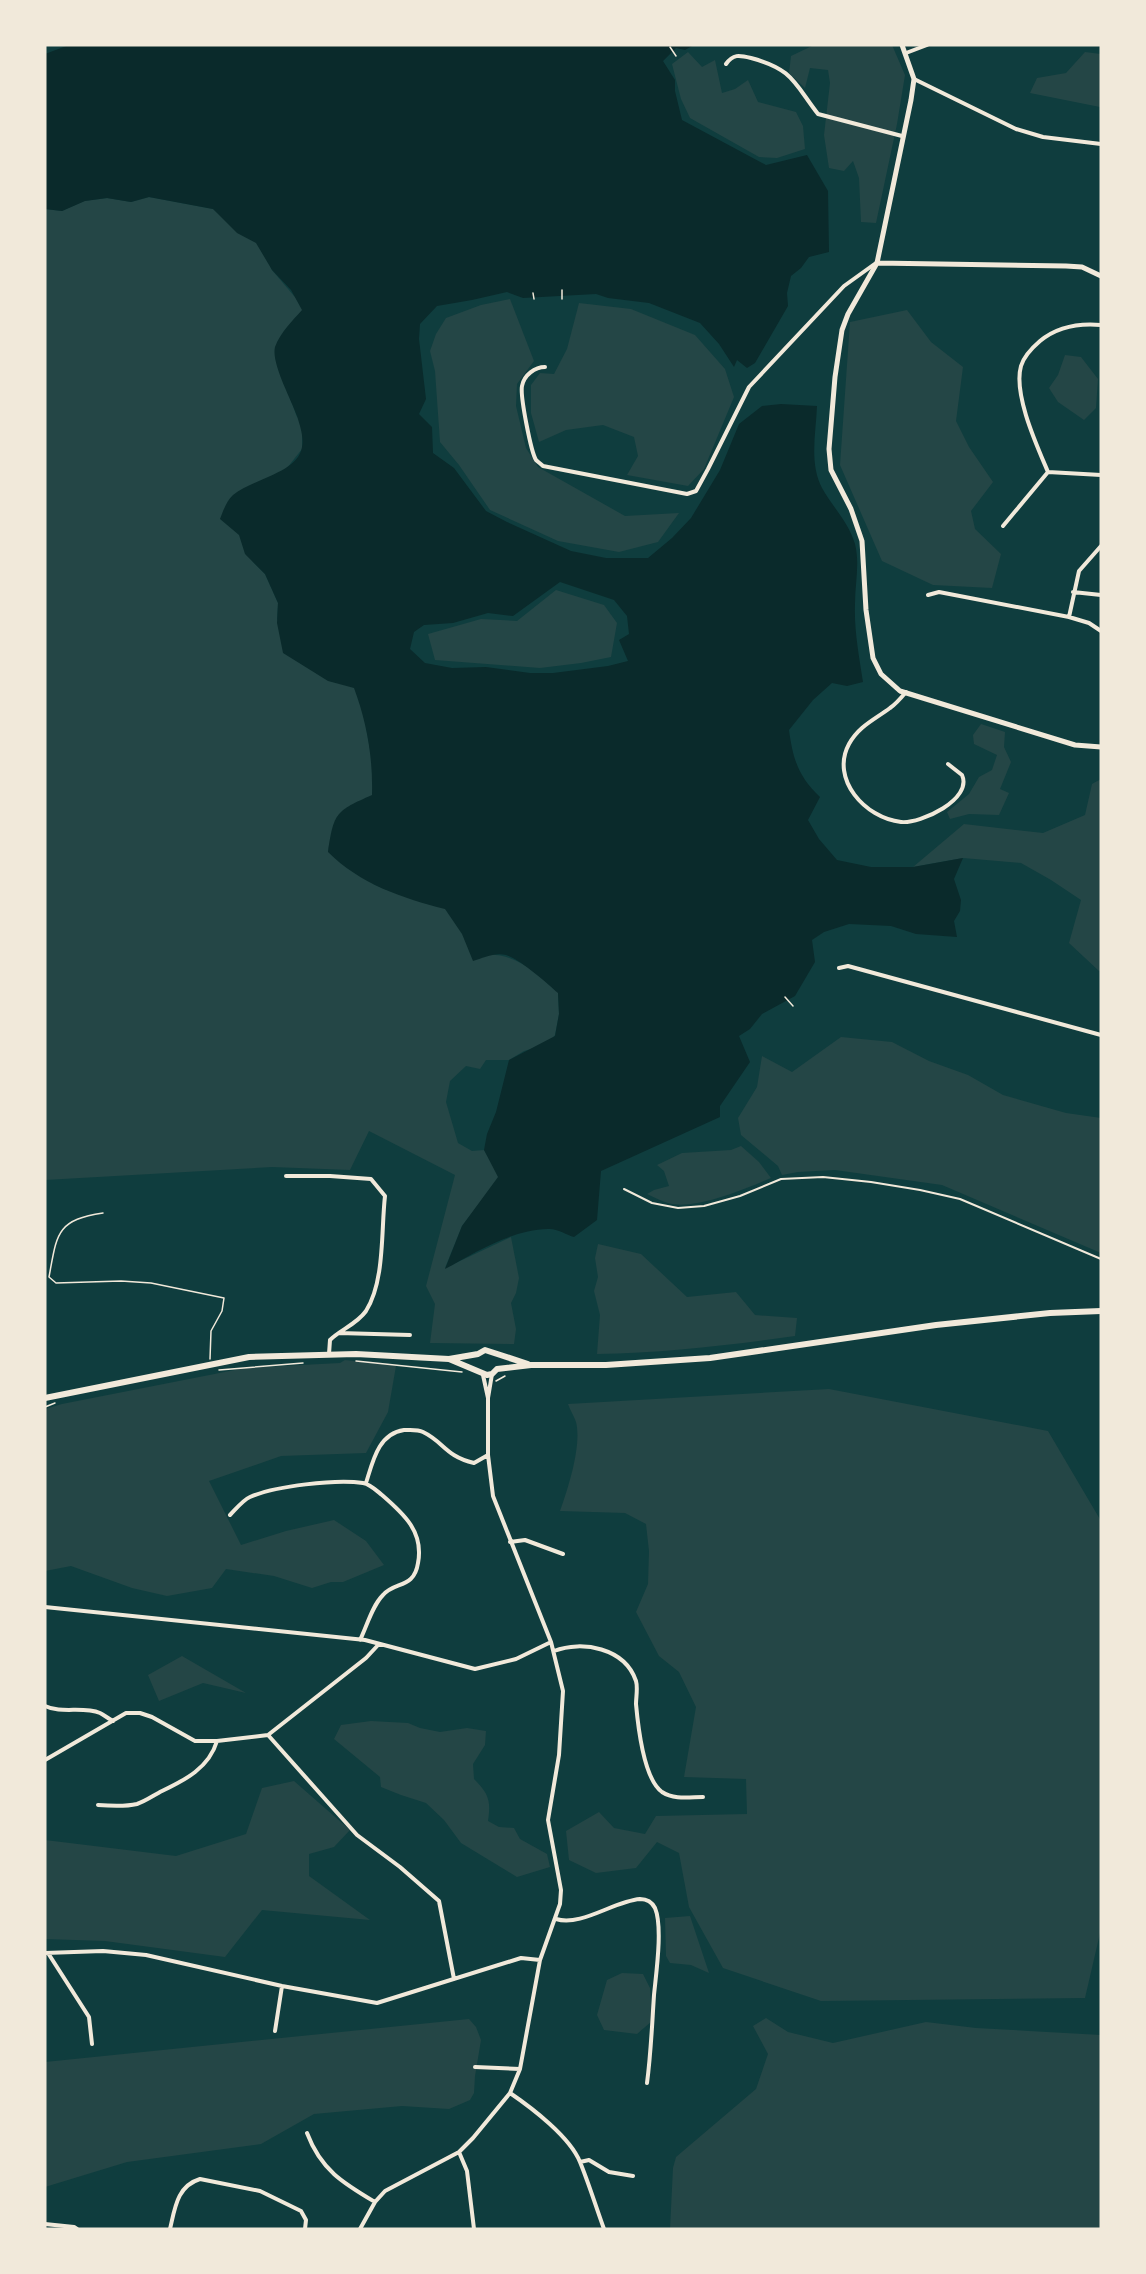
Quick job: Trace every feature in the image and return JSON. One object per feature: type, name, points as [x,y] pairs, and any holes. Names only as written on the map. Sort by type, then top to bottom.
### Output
[{"type":"main road","points":[[449,1359],[477,1370],[483,1375],[531,1365],[606,1365],[710,1358],[936,1325],[1050,1313],[1101,1311]]},
{"type":"main road","points":[[45,1398],[249,1357],[356,1354],[449,1359],[478,1354],[485,1350],[531,1365]]},
{"type":"main road","points":[[477,1370],[474,1359],[478,1354]]},
{"type":"main road","points":[[495,1372],[499,1365],[496,1355]]},
{"type":"street","points":[[902,45],[914,79],[877,263],[842,330],[835,377],[829,449],[831,470],[851,509],[862,541],[866,610],[873,658],[881,674],[900,691],[1075,745],[1101,747]]},
{"type":"street","points":[[906,53],[927,45]]},
{"type":"street","points":[[726,63],[731,57],[738,55],[780,68],[800,87],[818,114],[902,136]]},
{"type":"street","points":[[914,79],[1016,129],[1043,137],[1101,144]]},
{"type":"street","points":[[546,367],[530,373],[522,386],[526,421],[535,459],[543,466],[687,494],[696,490],[749,387],[844,286],[877,263],[1066,266],[1082,267],[1101,276]]},
{"type":"street","points":[[1048,472],[1036,445],[1022,395],[1019,375],[1022,362],[1037,344],[1055,330],[1084,325],[1101,325]]},
{"type":"street","points":[[1048,472],[1101,475]]},
{"type":"street","points":[[1003,526],[1048,472]]},
{"type":"street","points":[[1069,617],[1079,571],[1101,546]]},
{"type":"street","points":[[928,595],[939,592],[1069,617],[1089,623],[1101,631]]},
{"type":"street","points":[[1073,592],[1101,595]]},
{"type":"street","points":[[906,692],[894,705],[861,727],[854,736],[843,765],[847,784],[867,807],[881,816],[900,822],[914,821],[945,807],[960,793],[964,784],[962,775],[948,764]]},
{"type":"street","points":[[839,968],[848,966],[1101,1035]]},
{"type":"street","points":[[286,1176],[371,1179],[385,1196],[375,1292],[365,1311],[330,1340],[329,1354]]},
{"type":"street","points":[[338,1333],[410,1335]]},
{"type":"street","points":[[360,2229],[375,2202],[385,2191],[459,2152],[510,2093],[520,2069],[540,1960],[555,1919],[561,1890],[548,1820],[559,1755],[563,1691],[554,1651],[494,1503],[488,1455],[489,1398],[495,1372]]},
{"type":"street","points":[[483,1375],[489,1398]]},
{"type":"street","points":[[366,1483],[382,1441],[398,1431],[422,1432],[460,1460],[474,1463],[488,1455]]},
{"type":"street","points":[[230,1515],[248,1497],[278,1489],[307,1485],[366,1483],[407,1517],[416,1531],[418,1564],[411,1579],[382,1596],[360,1640]]},
{"type":"street","points":[[510,1542],[525,1540],[563,1554]]},
{"type":"street","points":[[45,1607],[360,1640],[475,1669],[516,1659],[550,1642]]},
{"type":"street","points":[[45,1760],[126,1713],[140,1713],[152,1717],[195,1741],[217,1741],[268,1735],[366,1658],[379,1644]]},
{"type":"street","points":[[554,1651],[568,1645],[583,1645],[606,1650],[620,1660],[636,1682],[642,1751],[657,1786],[662,1792],[676,1798],[703,1797]]},
{"type":"street","points":[[45,1706],[50,1709],[99,1713],[113,1721]]},
{"type":"street","points":[[268,1735],[357,1835],[400,1867],[439,1901],[454,1979]]},
{"type":"street","points":[[98,1806],[133,1805],[170,1788],[201,1768],[217,1741]]},
{"type":"street","points":[[555,1919],[562,1921],[579,1918],[621,1903],[642,1899],[648,1900],[655,1907],[658,1955],[647,2083]]},
{"type":"street","points":[[47,1953],[103,1951],[146,1955],[282,1986],[376,2002],[521,1958],[540,1960]]},
{"type":"street","points":[[47,1953],[89,2017],[92,2043]]},
{"type":"street","points":[[274,2031],[282,1986]]},
{"type":"street","points":[[475,2067],[520,2069]]},
{"type":"street","points":[[510,2093],[524,2102],[565,2139],[580,2162],[604,2229]]},
{"type":"street","points":[[307,2133],[316,2155],[335,2176],[375,2202]]},
{"type":"street","points":[[459,2152],[467,2171],[474,2229]]},
{"type":"street","points":[[580,2162],[589,2160],[609,2172],[633,2176]]},
{"type":"street","points":[[170,2229],[181,2192],[191,2182],[200,2179],[260,2191],[302,2211],[306,2220],[305,2229]]},
{"type":"street","points":[[45,2224],[77,2229]]},
{"type":"lane","points":[[624,1188],[652,1203],[678,1208],[704,1206],[722,1201],[781,1179],[824,1177],[881,1184],[920,1190],[960,1200],[1101,1259]]},
{"type":"path","points":[[670,47],[676,56]]},
{"type":"path","points":[[562,290],[562,298]]},
{"type":"path","points":[[533,294],[534,299]]},
{"type":"path","points":[[785,998],[793,1006]]},
{"type":"path","points":[[49,1277],[58,1236],[64,1228],[74,1219],[103,1214]]},
{"type":"path","points":[[45,1276],[56,1283],[121,1281],[151,1283],[224,1298],[222,1311],[211,1331],[210,1364]]},
{"type":"shaded area","points":[[69,45],[694,45],[685,50],[676,48],[663,61],[675,80],[675,91],[682,120],[766,165],[807,155],[828,191],[829,252],[809,257],[791,276],[787,293],[788,306],[755,363],[747,368],[737,360],[734,367],[719,344],[700,323],[649,303],[608,298],[596,294],[523,298],[507,292],[437,306],[420,324],[419,339],[426,399],[419,414],[432,427],[433,453],[454,468],[486,511],[571,551],[606,558],[648,558],[691,518],[720,470],[739,424],[762,406],[781,404],[817,406],[814,458],[818,478],[826,495],[849,529],[855,544],[857,566],[855,624],[863,682],[847,686],[832,683],[813,700],[789,730],[792,750],[798,767],[806,782],[820,797],[808,820],[819,839],[837,860],[871,867],[913,867],[963,858],[954,879],[961,900],[960,911],[954,921],[957,937],[916,934],[891,926],[849,924],[824,932],[812,940],[815,962],[795,996],[762,1014],[750,1029],[739,1036],[750,1062],[720,1106],[720,1117],[601,1171],[597,1220],[574,1237],[551,1229],[521,1233],[494,1243],[445,1269],[462,1226],[498,1177],[484,1150],[509,1060],[555,1036],[559,1014],[558,993],[512,957],[502,954],[473,961],[462,934],[445,909],[382,888],[354,873],[328,852],[332,828],[339,814],[351,805],[372,795],[370,754],[359,701],[354,688],[328,681],[283,653],[277,623],[278,603],[265,574],[245,554],[239,535],[220,519],[233,495],[283,469],[299,456],[302,447],[301,432],[276,362],[275,347],[287,327],[302,310],[291,290],[272,270],[256,243],[237,233],[213,209],[149,197],[131,202],[107,198],[85,201],[62,211],[45,209],[45,54]],"holes":[[[560,582],[614,600],[627,616],[629,634],[619,640],[628,661],[608,666],[553,673],[530,673],[486,667],[452,668],[425,663],[410,649],[414,632],[424,625],[453,623],[488,613],[513,616]]]},
{"type":"shaded area","points":[[814,45],[892,45],[905,75],[876,223],[861,222],[859,178],[853,161],[844,171],[829,168],[824,135],[830,83],[828,70],[810,68],[805,88],[789,73],[791,56]]},
{"type":"shaded area","points":[[688,52],[702,67],[715,60],[722,93],[735,89],[748,80],[758,102],[796,112],[803,126],[805,149],[777,158],[759,157],[690,118],[681,99],[672,64]]},
{"type":"shaded area","points":[[1085,52],[1101,54],[1100,107],[1030,93],[1037,78],[1066,73]]},
{"type":"shaded area","points":[[149,197],[213,209],[261,246],[272,270],[294,296],[305,304],[286,387],[297,417],[302,419],[302,449],[238,530],[253,562],[265,574],[278,603],[277,619],[354,684],[364,716],[372,760],[375,764],[372,795],[373,884],[387,890],[436,900],[495,955],[521,963],[561,991],[558,994],[559,1014],[555,1035],[548,1044],[524,1051],[509,1060],[486,1060],[480,1069],[466,1066],[450,1081],[446,1102],[458,1143],[472,1151],[484,1150],[487,1155],[494,1157],[499,1178],[462,1226],[445,1268],[511,1237],[519,1278],[511,1303],[516,1329],[514,1344],[430,1343],[435,1304],[426,1286],[455,1175],[369,1131],[350,1170],[272,1167],[45,1180],[45,209],[62,211],[84,201],[107,198],[131,202]]},
{"type":"shaded area","points":[[510,299],[534,361],[517,384],[516,406],[526,448],[538,467],[625,516],[679,513],[658,542],[619,552],[558,541],[490,510],[440,442],[435,371],[430,351],[436,334],[446,318],[481,305]]},
{"type":"shaded area","points":[[579,303],[631,309],[695,335],[725,369],[734,397],[704,469],[688,486],[627,475],[638,456],[634,437],[603,425],[566,430],[539,442],[531,413],[531,385],[540,373],[554,374],[567,349]]},
{"type":"shaded area","points":[[907,310],[931,342],[963,367],[956,421],[969,447],[993,482],[971,511],[975,529],[1001,554],[992,588],[933,585],[882,561],[840,465],[850,322]]},
{"type":"shaded area","points":[[1065,355],[1081,357],[1098,379],[1096,408],[1084,420],[1058,402],[1049,388],[1058,375]]},
{"type":"shaded area","points":[[556,590],[604,605],[617,623],[611,657],[540,668],[435,660],[428,634],[481,619],[517,621]]},
{"type":"shaded area","points":[[981,724],[1005,732],[1004,747],[1011,762],[1000,789],[1009,793],[999,815],[969,814],[950,819],[947,812],[969,794],[979,777],[992,770],[997,755],[974,744],[973,735]]},
{"type":"shaded area","points":[[1101,779],[1101,970],[1099,971],[1069,943],[1081,900],[1021,863],[963,858],[913,867],[964,824],[1043,833],[1085,815],[1092,784]]},
{"type":"shaded area","points":[[841,1037],[892,1042],[929,1061],[968,1075],[1003,1095],[1066,1113],[1101,1118],[1101,1253],[942,1185],[835,1170],[782,1175],[778,1166],[741,1135],[738,1118],[757,1087],[762,1056],[792,1072]]},
{"type":"shaded area","points":[[741,1146],[759,1162],[771,1178],[720,1197],[692,1204],[668,1203],[647,1194],[669,1186],[664,1171],[657,1165],[682,1153],[731,1150]]},
{"type":"shaded area","points":[[598,1244],[641,1254],[687,1297],[736,1292],[755,1315],[797,1318],[795,1336],[696,1348],[597,1354],[600,1315],[594,1291],[598,1277],[595,1258]]},
{"type":"shaded area","points":[[345,1360],[396,1366],[388,1412],[366,1453],[281,1456],[209,1481],[241,1545],[286,1531],[334,1520],[366,1541],[384,1565],[343,1582],[331,1582],[312,1588],[274,1576],[226,1569],[212,1588],[167,1596],[132,1588],[71,1566],[45,1571],[45,1409],[245,1368],[340,1363]]},
{"type":"shaded area","points":[[829,1389],[1048,1431],[1101,1521],[1101,1929],[1085,1998],[821,2001],[723,1968],[689,1907],[679,1853],[657,1842],[636,1868],[596,1873],[569,1860],[566,1831],[599,1812],[614,1828],[645,1834],[656,1816],[747,1814],[746,1779],[684,1777],[696,1707],[679,1672],[659,1656],[636,1612],[648,1584],[649,1551],[646,1524],[625,1513],[560,1511],[570,1479],[577,1443],[576,1422],[568,1404]]},
{"type":"shaded area","points":[[182,1656],[246,1693],[203,1683],[159,1701],[148,1675]]},
{"type":"shaded area","points":[[371,1721],[408,1723],[440,1732],[467,1728],[486,1731],[485,1745],[473,1764],[474,1779],[488,1798],[488,1821],[499,1827],[514,1828],[520,1839],[547,1854],[550,1867],[517,1877],[461,1843],[444,1820],[426,1803],[381,1787],[380,1777],[334,1739],[341,1725]]},
{"type":"shaded area","points":[[294,1781],[350,1830],[334,1847],[309,1854],[309,1876],[370,1920],[262,1910],[225,1957],[105,1941],[45,1939],[45,1840],[176,1856],[246,1834],[262,1788]]},
{"type":"shaded area","points":[[690,1916],[709,1973],[691,1965],[670,1963],[666,1956],[665,1918]]},
{"type":"shaded area","points":[[622,1973],[643,1974],[650,1988],[652,2021],[637,2034],[604,2030],[597,2015],[607,1980]]},
{"type":"shaded area","points":[[766,2018],[788,2032],[833,2043],[926,2022],[976,2028],[1101,2035],[1101,2229],[670,2229],[673,2168],[676,2157],[756,2089],[768,2054],[753,2026]]},
{"type":"shaded area","points":[[469,2019],[476,2027],[481,2040],[474,2093],[470,2100],[449,2109],[402,2106],[314,2114],[261,2144],[127,2162],[45,2187],[45,2062]]}]
